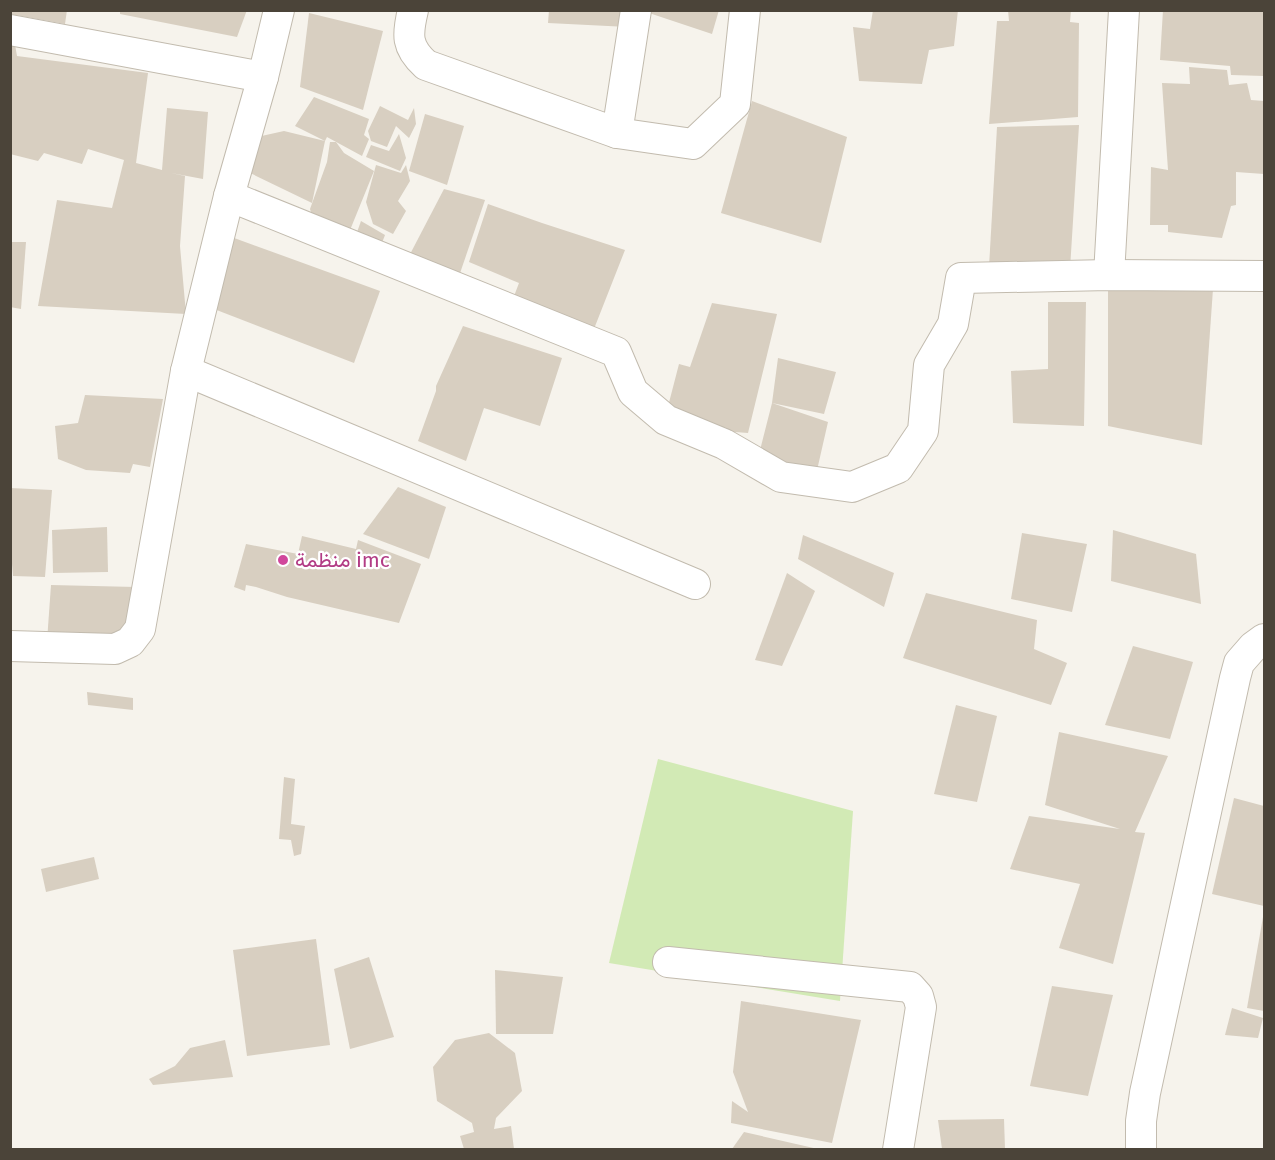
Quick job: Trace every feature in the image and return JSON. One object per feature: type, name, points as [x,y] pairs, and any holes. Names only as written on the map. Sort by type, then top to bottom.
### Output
[{"type":"street","points":[[10,646],[116,650],[130,642],[140,629],[186,371],[229,196],[263,77],[279,10]]},
{"type":"street","points":[[413,10],[408,32],[410,45],[416,56],[426,65],[616,133],[693,144],[735,104],[745,10]]},
{"type":"street","points":[[616,133],[636,10]]},
{"type":"street","points":[[1109,275],[1124,10]]},
{"type":"street","points":[[10,30],[263,77]]},
{"type":"street","points":[[229,196],[616,352],[633,392],[666,420],[724,444],[780,477],[852,487],[898,468],[923,430],[929,365],[953,324],[961,278],[1109,275],[1264,276]]},
{"type":"street","points":[[186,371],[694,584]]},
{"type":"street","points":[[1141,1149],[1141,1121],[1145,1093],[1235,678],[1239,663],[1253,647],[1264,639]]},
{"type":"street","points":[[668,962],[910,987],[918,996],[921,1007],[898,1149]]},
{"type":"green space","points":[[658,759],[853,811],[840,1001],[609,963]]},
{"type":"building","points":[[10,10],[67,10],[65,24],[10,14]]},
{"type":"building","points":[[120,10],[247,10],[237,37],[120,14]]},
{"type":"building","points":[[549,10],[630,10],[628,27],[548,23]]},
{"type":"building","points":[[646,10],[719,10],[712,34],[646,12]]},
{"type":"building","points":[[873,10],[958,10],[954,46],[929,50],[922,84],[859,81],[853,27],[870,29]]},
{"type":"building","points":[[1008,10],[1071,10],[1070,22],[1079,23],[1078,117],[989,124],[997,21],[1009,21]]},
{"type":"building","points":[[1163,10],[1264,10],[1264,76],[1231,75],[1230,66],[1160,60]]},
{"type":"building","points":[[309,13],[383,31],[363,110],[300,87]]},
{"type":"building","points":[[10,39],[14,39],[17,56],[148,73],[136,163],[162,170],[167,108],[208,112],[203,179],[171,173],[185,176],[180,246],[186,314],[38,306],[57,200],[112,208],[124,160],[88,149],[82,164],[44,153],[38,161],[10,154]]},
{"type":"building","points":[[1189,67],[1227,70],[1229,85],[1247,83],[1251,100],[1264,101],[1264,174],[1236,172],[1236,205],[1231,206],[1222,238],[1168,232],[1168,225],[1150,225],[1151,167],[1168,170],[1162,83],[1190,84]]},
{"type":"building","points":[[314,97],[369,119],[364,135],[369,139],[362,156],[327,137],[325,141],[295,126]]},
{"type":"building","points":[[752,101],[847,137],[821,243],[721,213]]},
{"type":"building","points":[[380,106],[408,120],[414,108],[416,124],[409,138],[396,126],[387,147],[371,141],[368,131]]},
{"type":"building","points":[[425,114],[464,126],[447,185],[409,171]]},
{"type":"building","points":[[1079,125],[1070,269],[989,267],[997,127]]},
{"type":"building","points":[[284,131],[325,141],[312,203],[246,171],[257,137]]},
{"type":"building","points":[[399,134],[406,158],[400,171],[366,157],[371,145],[389,151]]},
{"type":"building","points":[[330,142],[336,142],[344,153],[374,171],[346,240],[314,222],[310,209],[327,162]]},
{"type":"building","points":[[376,165],[401,173],[406,165],[410,181],[398,201],[406,211],[393,234],[373,224],[366,202]]},
{"type":"building","points":[[444,189],[485,200],[457,282],[407,260]]},
{"type":"building","points":[[488,204],[625,250],[592,334],[511,304],[519,283],[469,262]]},
{"type":"building","points":[[361,221],[385,235],[380,248],[355,238]]},
{"type":"building","points":[[226,235],[380,291],[354,363],[214,309]]},
{"type":"building","points":[[10,242],[26,242],[21,309],[10,307]]},
{"type":"building","points":[[1108,277],[1213,289],[1202,445],[1108,426]]},
{"type":"building","points":[[1048,302],[1086,302],[1084,426],[1013,423],[1011,371],[1048,369]]},
{"type":"building","points":[[712,303],[777,314],[748,433],[735,432],[733,441],[725,439],[727,428],[665,418],[679,364],[690,367]]},
{"type":"building","points":[[463,326],[562,358],[540,426],[484,408],[466,461],[418,441],[436,386]]},
{"type":"building","points":[[778,358],[836,372],[824,414],[772,403]]},
{"type":"building","points":[[85,395],[163,399],[150,467],[133,464],[130,473],[86,470],[58,459],[55,426],[78,423]]},
{"type":"building","points":[[772,403],[828,422],[815,479],[758,458]]},
{"type":"building","points":[[398,487],[446,507],[429,559],[363,534]]},
{"type":"building","points":[[10,488],[52,490],[45,577],[13,576],[12,564],[10,564]]},
{"type":"building","points":[[107,527],[108,572],[53,573],[52,530]]},
{"type":"building","points":[[1113,530],[1196,554],[1201,604],[1111,581]]},
{"type":"building","points":[[1022,533],[1087,544],[1072,612],[1011,599]]},
{"type":"building","points":[[803,535],[894,573],[884,607],[798,559]]},
{"type":"building","points":[[302,536],[356,549],[358,540],[421,564],[399,623],[287,597],[256,587],[246,585],[245,591],[234,587],[246,544],[298,554]]},
{"type":"building","points":[[787,573],[815,591],[782,666],[755,660]]},
{"type":"building","points":[[51,585],[136,587],[128,641],[47,641]]},
{"type":"building","points":[[926,593],[1037,620],[1034,649],[1067,663],[1051,705],[903,658]]},
{"type":"building","points":[[1133,646],[1193,662],[1170,739],[1105,725]]},
{"type":"building","points":[[87,692],[133,698],[133,710],[88,705]]},
{"type":"building","points":[[956,705],[997,716],[977,802],[934,794]]},
{"type":"building","points":[[1059,732],[1168,756],[1135,832],[1145,833],[1113,964],[1059,948],[1080,884],[1010,869],[1029,816],[1120,829],[1045,805]]},
{"type":"building","points":[[284,777],[295,779],[291,824],[305,826],[301,854],[294,856],[291,840],[279,839]]},
{"type":"building","points":[[1234,798],[1264,806],[1264,906],[1212,894]]},
{"type":"building","points":[[94,857],[99,879],[46,892],[41,869]]},
{"type":"building","points":[[1264,917],[1264,1011],[1247,1008]]},
{"type":"building","points":[[316,939],[330,1045],[247,1056],[233,950]]},
{"type":"building","points":[[369,957],[394,1037],[350,1049],[334,969]]},
{"type":"building","points":[[495,970],[563,977],[553,1034],[496,1034]]},
{"type":"building","points":[[1052,986],[1113,995],[1088,1096],[1030,1086]]},
{"type":"building","points":[[741,1001],[861,1020],[832,1143],[731,1123],[732,1101],[748,1112],[733,1072]]},
{"type":"building","points":[[1232,1008],[1263,1018],[1258,1038],[1225,1035]]},
{"type":"building","points":[[489,1033],[515,1053],[522,1091],[496,1118],[494,1129],[511,1126],[514,1149],[464,1149],[460,1136],[474,1132],[472,1123],[437,1101],[433,1067],[455,1040]]},
{"type":"building","points":[[225,1040],[233,1077],[153,1085],[149,1079],[175,1066],[190,1048]]},
{"type":"building","points":[[1004,1119],[1005,1149],[942,1149],[938,1120]]},
{"type":"building","points":[[744,1132],[818,1149],[732,1149]]},
{"type":"place","name":"منظمة imc","points":[[283,560]]}]
